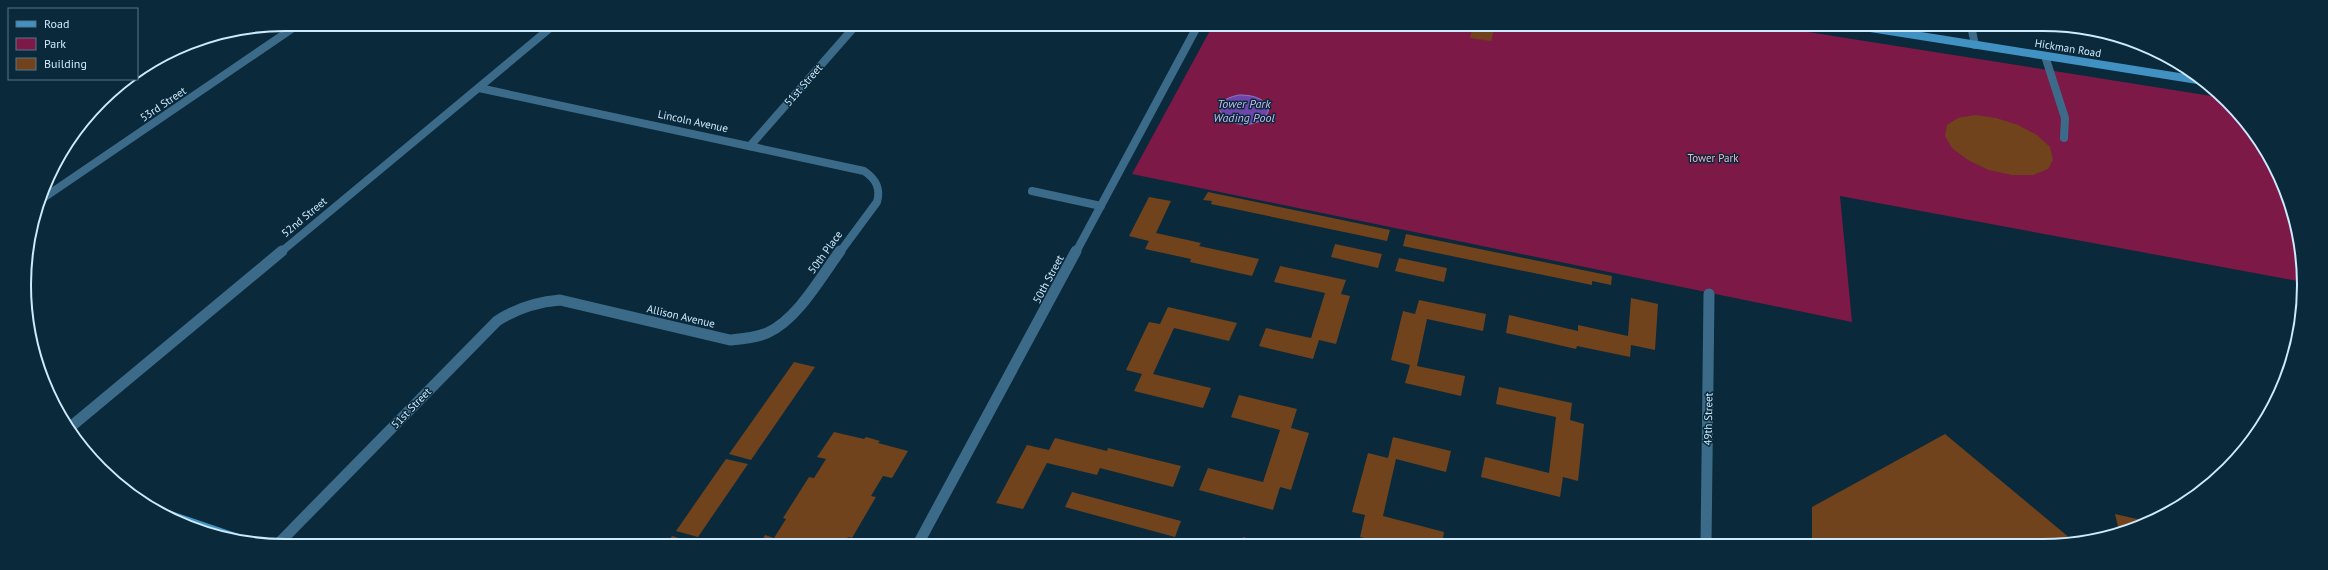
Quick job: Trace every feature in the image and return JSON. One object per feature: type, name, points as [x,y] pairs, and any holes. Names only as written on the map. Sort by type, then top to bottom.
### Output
[{"type":"main road","name":"Hickman Road","points":[[1889,31],[2192,79]]},
{"type":"street","name":"53rd Street","points":[[47,196],[289,31]]},
{"type":"street","name":"52nd Street","points":[[73,425],[548,31]]},
{"type":"street","name":"51st Street","points":[[750,146],[851,31]]},
{"type":"street","name":"50th Street","points":[[921,539],[1195,31]]},
{"type":"street","points":[[1972,31],[1976,45]]},
{"type":"street","name":"Lincoln Avenue","points":[[480,88],[864,171],[873,177],[878,186],[879,195],[877,202]]},
{"type":"street","name":"50th Place","points":[[792,316],[877,202]]},
{"type":"street","name":"49th Street","points":[[1706,539],[1709,294]]},
{"type":"street","name":"51st Street","points":[[283,539],[497,321],[527,304],[544,300],[560,300]]},
{"type":"street","name":"Allison Avenue","points":[[560,300],[730,340],[748,338],[766,333],[782,325],[792,316]]},
{"type":"lane","points":[[2045,56],[2065,118],[2064,138]]},
{"type":"lane","points":[[1032,191],[1100,206]]},
{"type":"green space","name":"Tower Park","points":[[1210,31],[1802,31],[2213,96],[2223,105],[2245,130],[2263,158],[2278,188],[2284,203],[2292,235],[2295,252],[2297,281],[1840,196],[1852,322],[1132,174]]},
{"type":"water","name":"Tower Park Wading Pool","points":[[1239,95],[1252,96],[1263,101],[1269,108],[1266,115],[1260,121],[1253,124],[1235,123],[1228,120],[1222,114],[1219,107],[1227,99]]},
{"type":"building","points":[[1472,31],[1494,31],[1491,41],[1470,38]]},
{"type":"building","points":[[1975,115],[1996,118],[2018,125],[2037,135],[2050,147],[2053,160],[2048,169],[2033,175],[2012,175],[1989,170],[1968,160],[1952,148],[1945,136],[1947,125],[1958,118]]},
{"type":"building","points":[[1208,192],[1390,230],[1387,241],[1211,204],[1212,201],[1203,200]]},
{"type":"building","points":[[1149,197],[1171,201],[1156,233],[1201,243],[1199,246],[1259,259],[1252,276],[1190,262],[1191,259],[1145,249],[1149,241],[1129,236]]},
{"type":"building","points":[[1406,234],[1612,276],[1611,285],[1592,281],[1592,285],[1403,246]]},
{"type":"building","points":[[1335,244],[1382,254],[1378,268],[1331,257]]},
{"type":"building","points":[[1399,258],[1447,268],[1444,282],[1395,271]]},
{"type":"building","points":[[1280,266],[1346,280],[1341,294],[1350,296],[1336,344],[1319,340],[1313,359],[1259,346],[1266,328],[1311,338],[1325,293],[1274,282]]},
{"type":"building","points":[[1631,298],[1658,304],[1655,350],[1631,345],[1630,357],[1577,346],[1576,349],[1506,333],[1509,315],[1578,331],[1578,325],[1628,336]]},
{"type":"building","points":[[1419,300],[1486,314],[1483,331],[1427,319],[1417,366],[1465,376],[1461,396],[1405,383],[1410,365],[1391,360],[1403,311],[1415,314]]},
{"type":"building","points":[[1168,307],[1237,323],[1229,341],[1174,328],[1153,374],[1211,388],[1203,408],[1134,391],[1142,374],[1126,370],[1149,322],[1160,324]]},
{"type":"building","points":[[794,362],[815,367],[751,460],[729,454]]},
{"type":"building","points":[[1499,387],[1572,403],[1570,420],[1584,424],[1578,481],[1563,477],[1560,497],[1481,477],[1485,457],[1549,473],[1556,417],[1496,404]]},
{"type":"building","points":[[1239,395],[1297,409],[1291,428],[1309,433],[1291,490],[1280,487],[1273,510],[1199,490],[1208,468],[1263,482],[1280,430],[1231,417]]},
{"type":"building","points":[[834,432],[864,439],[866,437],[880,441],[878,443],[908,451],[892,478],[883,476],[871,496],[876,497],[852,538],[763,539],[765,535],[774,538],[786,519],[783,518],[809,477],[814,478],[826,459],[817,457]]},
{"type":"building","points":[[1945,434],[2069,537],[2043,539],[1812,539],[1812,507]]},
{"type":"building","points":[[1393,437],[1451,451],[1446,472],[1396,459],[1383,516],[1444,532],[1443,539],[1368,539],[1360,537],[1365,515],[1352,512],[1368,453],[1388,458]]},
{"type":"building","points":[[1055,438],[1107,451],[1108,448],[1181,466],[1173,487],[1100,468],[1097,475],[1047,463],[1023,509],[996,503],[1027,445],[1049,450]]},
{"type":"building","points":[[726,459],[748,464],[698,537],[676,531]]},
{"type":"building","points":[[1072,492],[1181,521],[1175,537],[1065,507]]},
{"type":"building","points":[[2115,514],[2140,520],[2125,526],[2118,528]]},
{"type":"building","points":[[672,536],[683,539],[670,539]]}]
